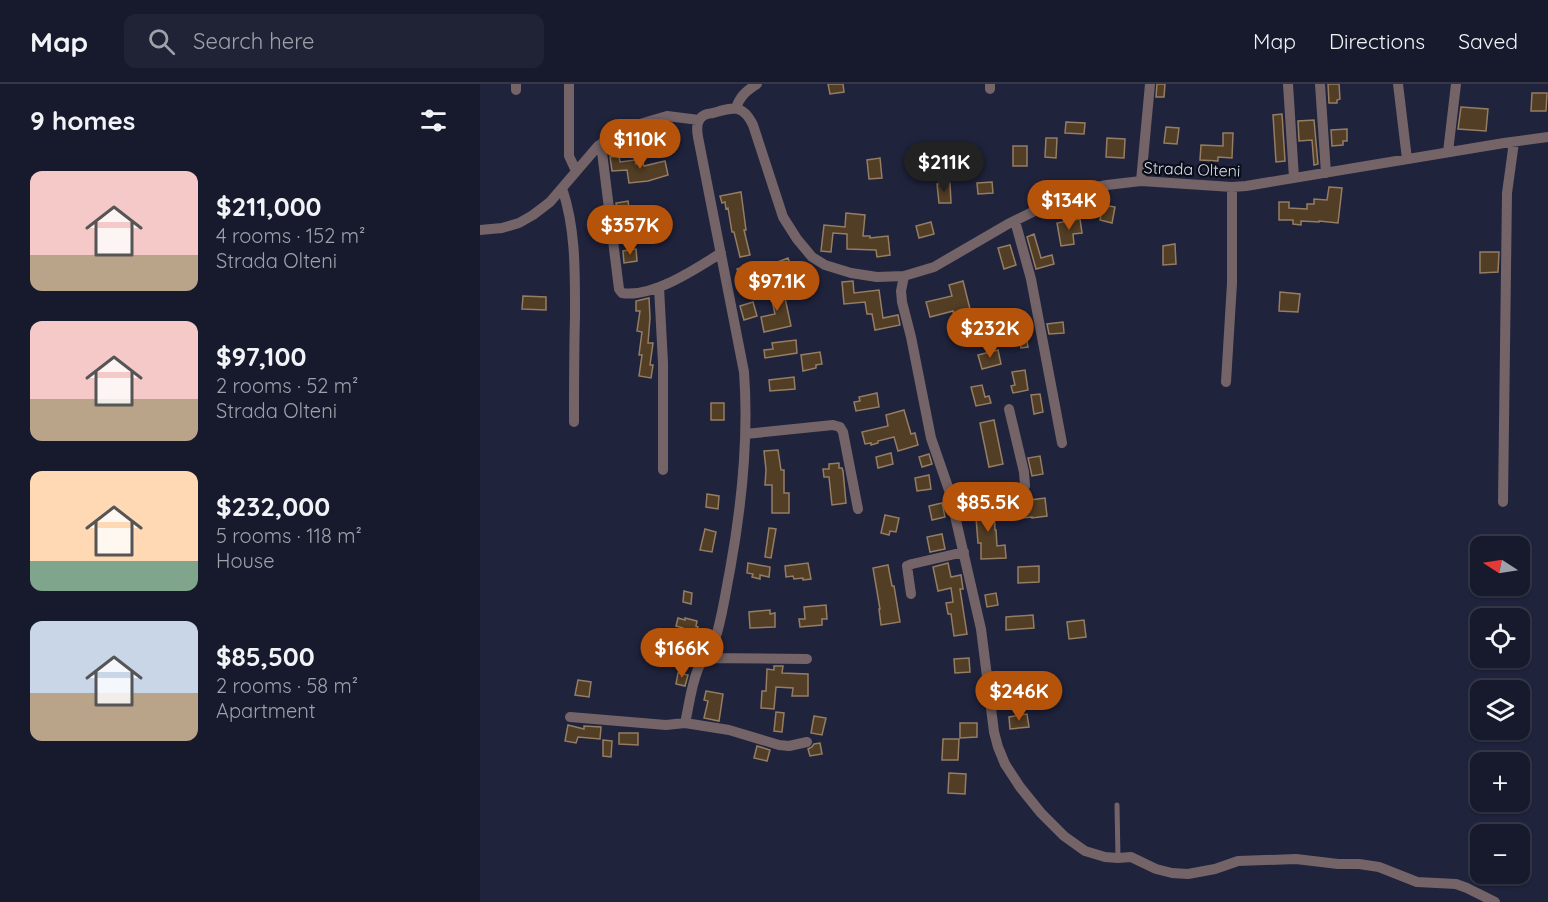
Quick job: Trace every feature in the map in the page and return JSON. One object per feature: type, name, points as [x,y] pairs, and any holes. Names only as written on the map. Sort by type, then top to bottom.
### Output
[{"type":"street","points":[[569,84],[569,156],[576,171]]},
{"type":"street","points":[[685,723],[696,673],[716,635],[728,584],[744,473],[746,434],[744,372],[697,129],[699,120],[704,115],[736,108],[744,92],[757,84]]},
{"type":"street","points":[[1141,181],[1150,84]]},
{"type":"street","points":[[1288,84],[1294,178]]},
{"type":"street","points":[[1320,84],[1326,173]]},
{"type":"street","points":[[1398,84],[1407,159]]},
{"type":"street","points":[[1448,152],[1456,84]]},
{"type":"street","name":"Strada Olteni","points":[[736,108],[748,114],[783,217],[812,257],[825,265],[851,273],[877,277],[904,276],[934,267],[1015,220],[1061,198],[1107,185],[1141,181],[1246,186],[1548,137]]},
{"type":"street","points":[[480,230],[502,228],[519,223],[542,209],[601,144],[626,128],[668,116],[699,120]]},
{"type":"street","points":[[1503,502],[1507,193],[1514,141]]},
{"type":"street","points":[[601,144],[622,293],[642,293],[659,287],[691,272],[721,253]]},
{"type":"street","points":[[1226,382],[1232,283],[1232,187]]},
{"type":"street","points":[[562,188],[568,204],[573,233],[574,422]]},
{"type":"street","points":[[1015,220],[1031,279],[1062,443]]},
{"type":"street","points":[[904,276],[901,291],[902,302],[931,438],[952,500],[981,629],[994,732],[1005,764],[1041,813],[1064,836],[1085,851],[1105,857],[1131,857],[1172,873],[1188,874],[1215,869],[1238,861],[1296,859],[1359,864],[1379,867],[1417,882],[1456,884],[1495,902]]},
{"type":"street","points":[[659,287],[663,363],[663,470]]},
{"type":"street","points":[[952,500],[1023,490],[1024,472],[1009,409]]},
{"type":"street","points":[[746,434],[833,425],[840,427],[843,432],[858,508]]},
{"type":"street","points":[[911,594],[907,566],[964,552]]},
{"type":"street","points":[[702,658],[807,659]]},
{"type":"street","points":[[570,717],[666,725],[685,723],[729,730],[779,745],[789,746],[807,742]]},
{"type":"lane","points":[[1117,805],[1118,858]]},
{"type":"building","points":[[828,84],[843,84],[844,92],[830,94]]},
{"type":"building","points":[[1157,84],[1165,84],[1164,97],[1156,97]]},
{"type":"building","points":[[1328,84],[1339,84],[1340,99],[1337,103],[1329,103]]},
{"type":"building","points":[[1532,93],[1547,93],[1546,111],[1531,111]]},
{"type":"building","points":[[1461,107],[1488,109],[1486,131],[1458,129]]},
{"type":"building","points":[[1282,114],[1285,161],[1276,162],[1273,115]]},
{"type":"building","points":[[1314,120],[1318,164],[1314,165],[1312,140],[1299,141],[1298,121]]},
{"type":"building","points":[[1066,122],[1085,123],[1084,134],[1065,133]]},
{"type":"building","points":[[1166,127],[1179,128],[1177,144],[1164,143]]},
{"type":"building","points":[[1347,129],[1347,141],[1343,141],[1343,145],[1332,146],[1331,130]]},
{"type":"building","points":[[1223,133],[1233,133],[1232,158],[1218,157],[1218,161],[1200,160],[1201,145],[1223,146]]},
{"type":"building","points":[[1046,138],[1057,138],[1056,158],[1045,157]]},
{"type":"building","points":[[1107,138],[1125,139],[1124,158],[1106,157]]},
{"type":"building","points":[[1013,146],[1027,146],[1027,166],[1013,166]]},
{"type":"building","points":[[619,156],[620,162],[635,160],[636,164],[643,163],[644,166],[665,161],[668,175],[648,181],[629,183],[627,170],[612,171],[610,157]]},
{"type":"building","points":[[880,158],[882,178],[869,179],[867,160]]},
{"type":"building","points":[[992,182],[993,193],[978,194],[977,183]]},
{"type":"building","points":[[950,183],[951,203],[939,203],[937,184]]},
{"type":"building","points":[[1329,187],[1342,188],[1338,223],[1301,221],[1301,225],[1293,224],[1293,220],[1279,220],[1279,202],[1289,202],[1289,208],[1307,209],[1307,204],[1314,204],[1314,199],[1327,200]]},
{"type":"building","points":[[741,192],[746,230],[744,230],[750,255],[740,257],[734,232],[732,232],[728,208],[726,209],[725,202],[722,203],[720,196]]},
{"type":"building","points":[[628,201],[630,214],[618,216],[616,203]]},
{"type":"building","points":[[1103,205],[1115,207],[1112,223],[1100,220]]},
{"type":"building","points":[[846,213],[865,215],[863,236],[870,236],[870,238],[888,236],[890,255],[877,257],[876,250],[847,249],[847,234],[833,233],[831,252],[821,251],[824,225],[845,227]]},
{"type":"building","points":[[1080,219],[1082,233],[1073,234],[1074,244],[1061,246],[1057,223]]},
{"type":"building","points":[[931,222],[934,234],[919,238],[916,226]]},
{"type":"building","points":[[1034,234],[1041,258],[1052,255],[1054,264],[1036,269],[1027,237]]},
{"type":"building","points":[[1175,244],[1176,264],[1163,265],[1163,246]]},
{"type":"building","points":[[1010,245],[1016,265],[1004,269],[998,248]]},
{"type":"building","points":[[636,249],[637,261],[624,263],[623,251]]},
{"type":"building","points":[[1480,252],[1499,252],[1498,272],[1480,273]]},
{"type":"building","points":[[788,258],[793,271],[780,276],[775,263]]},
{"type":"building","points":[[749,265],[752,276],[740,280],[737,269]]},
{"type":"building","points":[[853,281],[854,293],[879,290],[883,318],[898,315],[900,325],[875,330],[872,314],[867,314],[865,302],[844,304],[842,282]]},
{"type":"building","points":[[963,281],[971,313],[974,312],[977,323],[957,329],[953,311],[930,317],[926,302],[952,296],[949,285]]},
{"type":"building","points":[[782,284],[791,326],[764,332],[761,317],[775,314],[770,291],[776,290],[775,286]]},
{"type":"building","points":[[1280,292],[1300,294],[1298,312],[1279,311]]},
{"type":"building","points":[[523,296],[546,297],[546,310],[522,309]]},
{"type":"building","points":[[649,298],[648,343],[653,343],[651,378],[639,376],[642,332],[637,331],[640,311],[636,311],[636,301]]},
{"type":"building","points":[[753,302],[757,316],[744,320],[740,306]]},
{"type":"building","points":[[1063,322],[1064,333],[1049,334],[1047,324]]},
{"type":"building","points":[[1026,335],[1028,347],[1021,348],[1019,337]]},
{"type":"building","points":[[796,340],[797,353],[765,358],[764,350],[773,349],[772,343]]},
{"type":"building","points":[[998,350],[1001,364],[982,369],[978,355]]},
{"type":"building","points":[[820,352],[822,364],[803,371],[801,355]]},
{"type":"building","points":[[1025,370],[1028,390],[1013,393],[1011,386],[1015,385],[1012,372]]},
{"type":"building","points":[[794,377],[795,389],[770,391],[769,380]]},
{"type":"building","points":[[982,385],[985,397],[989,396],[991,403],[976,406],[971,387]]},
{"type":"building","points":[[877,393],[879,407],[856,411],[854,402],[860,401],[859,397]]},
{"type":"building","points":[[1040,394],[1043,412],[1034,414],[1031,395]]},
{"type":"building","points":[[711,403],[724,403],[724,420],[711,420]]},
{"type":"building","points":[[904,410],[911,434],[915,433],[918,445],[898,451],[894,437],[871,445],[871,443],[865,444],[862,432],[888,426],[886,415]]},
{"type":"building","points":[[994,420],[1003,464],[989,467],[980,423]]},
{"type":"building","points":[[778,450],[781,470],[784,470],[784,493],[789,493],[789,513],[772,513],[772,485],[765,485],[764,451]]},
{"type":"building","points":[[891,453],[893,464],[878,468],[876,457]]},
{"type":"building","points":[[929,454],[932,464],[922,467],[919,457]]},
{"type":"building","points":[[1040,456],[1043,474],[1032,476],[1028,458]]},
{"type":"building","points":[[839,463],[839,468],[843,471],[846,503],[832,505],[829,477],[824,477],[823,469],[829,469],[829,464]]},
{"type":"building","points":[[929,475],[931,489],[917,491],[915,478]]},
{"type":"building","points":[[707,494],[719,496],[718,509],[706,507]]},
{"type":"building","points":[[1045,498],[1047,516],[1011,519],[1010,504]]},
{"type":"building","points":[[942,503],[945,517],[932,520],[929,506]]},
{"type":"building","points":[[975,505],[994,505],[997,546],[1005,545],[1006,558],[981,559]]},
{"type":"building","points":[[885,515],[899,518],[896,532],[890,531],[889,535],[881,533]]},
{"type":"building","points":[[769,528],[776,529],[771,558],[765,557]]},
{"type":"building","points":[[705,529],[716,532],[712,552],[700,550]]},
{"type":"building","points":[[942,534],[945,549],[930,552],[927,537]]},
{"type":"building","points":[[748,563],[770,567],[769,577],[760,575],[760,579],[752,577],[753,574],[747,573]]},
{"type":"building","points":[[808,563],[811,579],[786,577],[785,566]]},
{"type":"building","points":[[948,563],[951,577],[961,575],[963,589],[960,589],[967,634],[954,636],[951,614],[948,614],[946,603],[953,602],[951,588],[938,591],[933,567]]},
{"type":"building","points":[[888,565],[900,622],[881,625],[873,568]]},
{"type":"building","points":[[1039,566],[1039,582],[1018,583],[1018,567]]},
{"type":"building","points":[[684,591],[692,593],[691,604],[683,602]]},
{"type":"building","points":[[996,593],[998,605],[987,607],[985,595]]},
{"type":"building","points":[[826,605],[827,619],[822,619],[822,625],[800,627],[799,619],[805,619],[804,607]]},
{"type":"building","points":[[770,610],[770,614],[775,613],[775,627],[750,628],[749,612]]},
{"type":"building","points":[[1033,615],[1034,628],[1006,630],[1006,617]]},
{"type":"building","points":[[678,618],[697,621],[695,640],[681,636],[683,628],[676,626]]},
{"type":"building","points":[[1084,620],[1086,637],[1069,639],[1067,622]]},
{"type":"building","points":[[675,655],[688,659],[685,669],[672,665]]},
{"type":"building","points":[[969,658],[970,672],[955,673],[954,659]]},
{"type":"building","points":[[774,666],[783,666],[782,673],[808,674],[808,696],[792,696],[793,688],[776,687],[774,709],[761,708],[762,691],[766,691],[767,669],[774,670]]},
{"type":"building","points":[[678,673],[688,675],[685,686],[676,684]]},
{"type":"building","points":[[578,680],[591,682],[589,697],[575,695]]},
{"type":"building","points":[[1023,689],[1023,699],[1005,700],[1005,690]]},
{"type":"building","points":[[706,691],[723,694],[719,721],[704,718],[708,701],[704,700]]},
{"type":"building","points":[[776,712],[784,713],[782,732],[774,731]]},
{"type":"building","points":[[1027,714],[1029,727],[1010,729],[1009,717]]},
{"type":"building","points":[[814,716],[826,718],[822,735],[811,733]]},
{"type":"building","points":[[960,723],[977,723],[977,737],[960,738]]},
{"type":"building","points":[[568,725],[584,729],[584,726],[601,727],[600,739],[578,737],[576,743],[565,741]]},
{"type":"building","points":[[619,733],[638,733],[638,745],[619,744]]},
{"type":"building","points":[[943,739],[959,739],[958,760],[942,760]]},
{"type":"building","points":[[603,740],[612,741],[611,757],[603,756]]},
{"type":"building","points":[[820,743],[822,754],[810,756],[808,749]]},
{"type":"building","points":[[757,746],[770,750],[767,761],[754,758]]},
{"type":"building","points":[[949,773],[966,774],[965,794],[948,793]]}]
